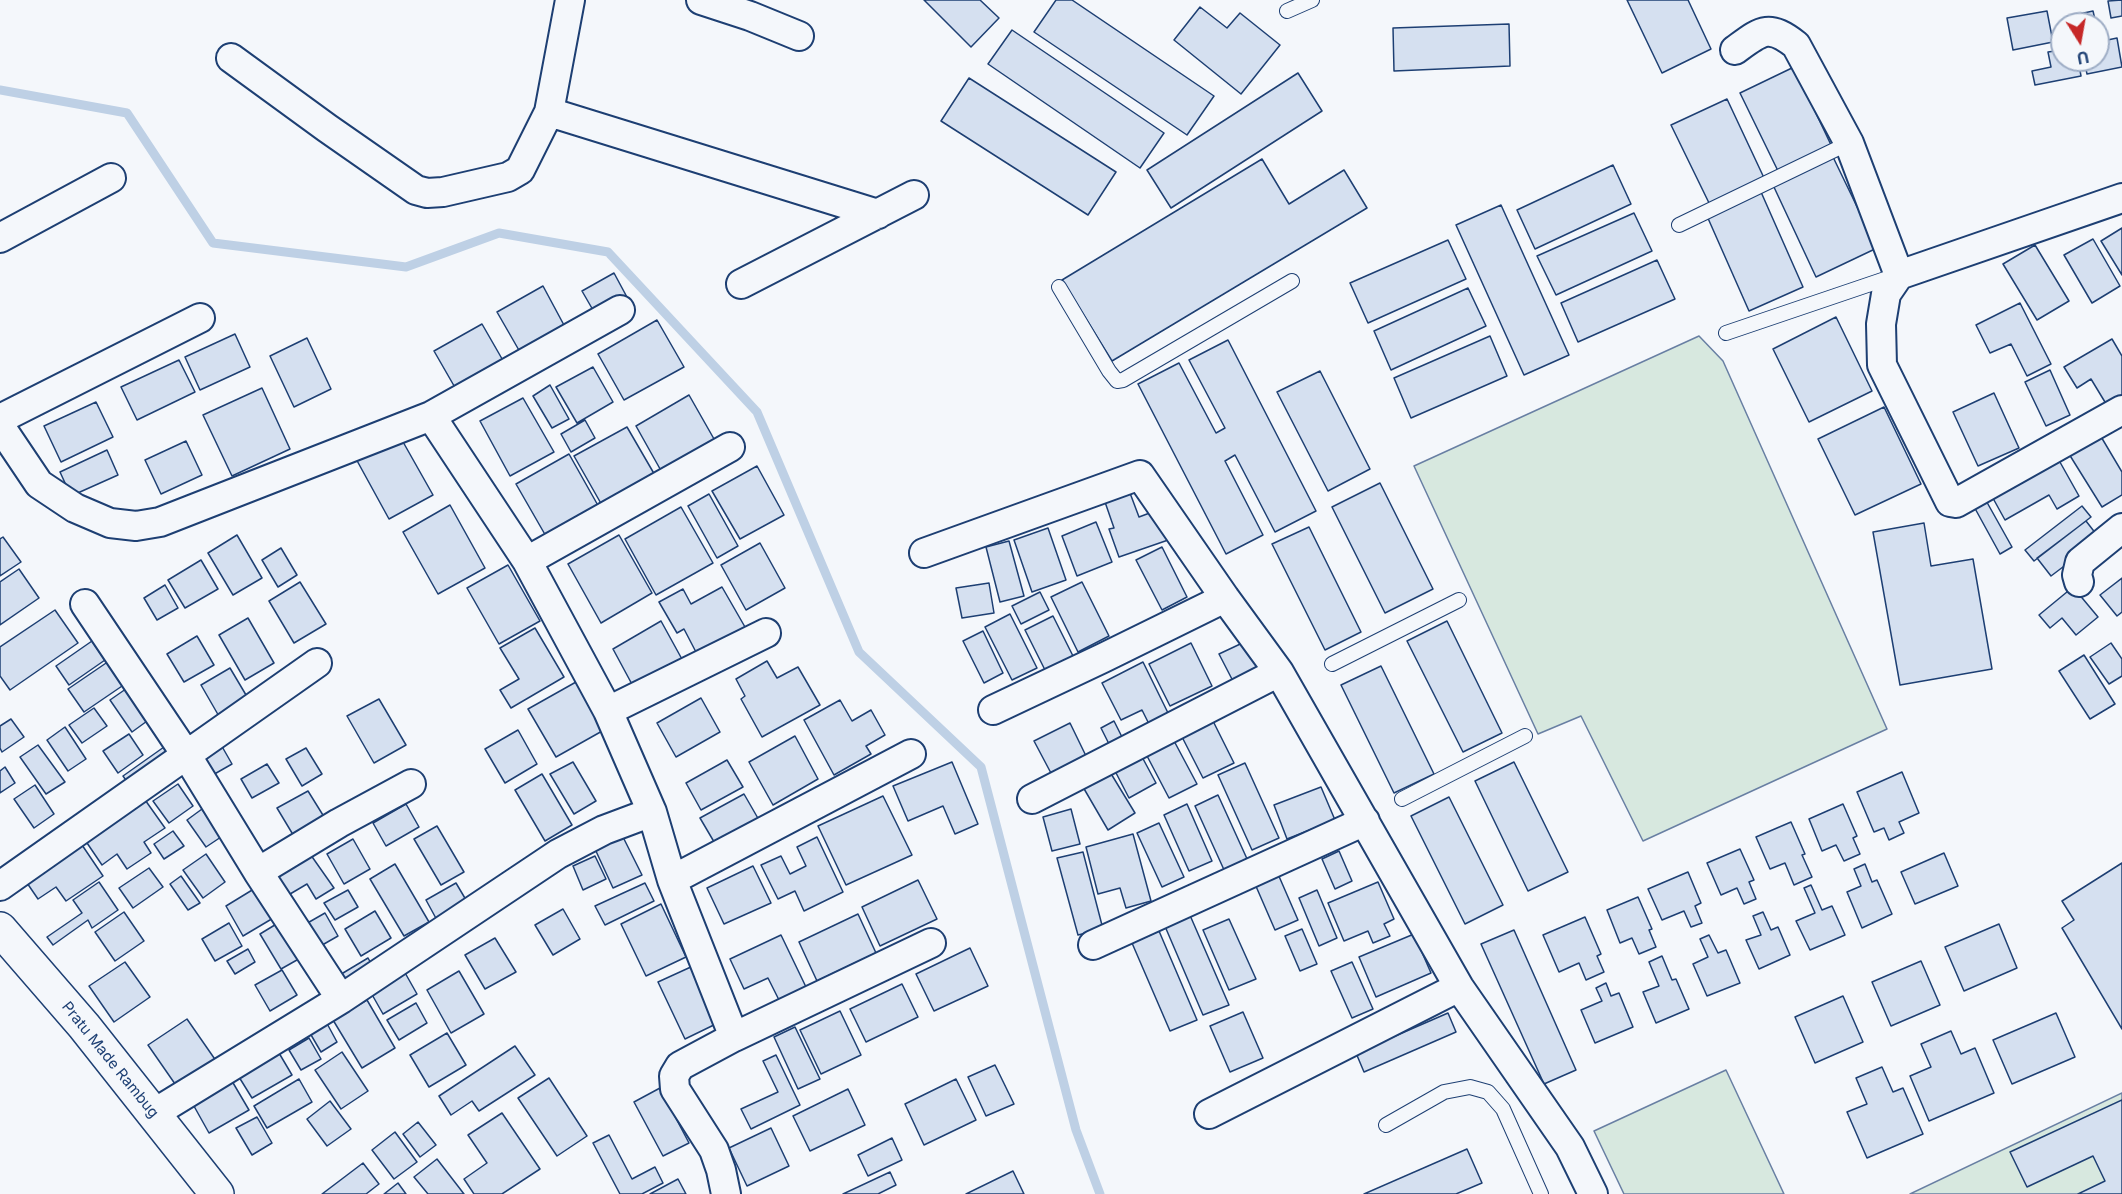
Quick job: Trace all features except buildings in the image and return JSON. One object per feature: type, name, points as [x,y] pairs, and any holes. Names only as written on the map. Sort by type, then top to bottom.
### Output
[{"type":"street","points":[[231,58],[416,190],[427,193],[442,192],[514,174],[520,170],[549,112],[570,0]]},
{"type":"street","points":[[701,0],[750,16],[799,36]]},
{"type":"street","points":[[1735,50],[1760,32],[1769,30],[1783,34],[1796,45],[1849,143],[1899,275]]},
{"type":"street","points":[[549,112],[878,214]]},
{"type":"street","points":[[0,238],[111,178]]},
{"type":"street","points":[[741,284],[914,195]]},
{"type":"street","points":[[2122,198],[1899,275],[1886,294],[1881,324],[1882,365],[1950,502],[1956,503],[2122,410]]},
{"type":"street","points":[[0,426],[39,484],[75,508],[110,523],[136,526],[160,522],[431,416],[621,310]]},
{"type":"street","points":[[0,419],[200,318]]},
{"type":"street","points":[[431,416],[527,561],[608,711],[652,812],[672,880],[734,1037]]},
{"type":"street","points":[[527,561],[730,447]]},
{"type":"street","points":[[924,553],[1140,475],[1279,672],[1459,987],[1570,1147],[1593,1194]]},
{"type":"street","points":[[2079,582],[2077,575],[2080,562],[2122,528]]},
{"type":"street","points":[[993,710],[1225,598]]},
{"type":"street","points":[[85,604],[187,756],[258,872],[341,999]]},
{"type":"street","points":[[608,711],[766,633]]},
{"type":"street","points":[[0,886],[317,663]]},
{"type":"street","points":[[1032,799],[1279,672]]},
{"type":"street","points":[[672,880],[911,754]]},
{"type":"street","points":[[258,872],[339,823],[411,784]]},
{"type":"street","points":[[153,1114],[341,999],[558,854],[604,830],[652,812]]},
{"type":"street","points":[[1093,945],[1365,821]]},
{"type":"street","name":"Pratu Made Rambug","points":[[0,929],[84,1026],[217,1194]]},
{"type":"street","points":[[726,1194],[714,1150],[675,1089],[674,1076],[680,1066],[734,1037],[931,943]]},
{"type":"street","points":[[1209,1114],[1459,987]]},
{"type":"lane","points":[[1287,10],[1312,0]]},
{"type":"lane","points":[[1679,225],[1849,143]]},
{"type":"lane","points":[[1726,333],[1899,275]]},
{"type":"lane","points":[[1059,287],[1117,381],[1123,380],[1292,281]]},
{"type":"lane","points":[[1332,664],[1459,600]]},
{"type":"lane","points":[[1402,799],[1525,735]]},
{"type":"lane","points":[[1386,1125],[1444,1092],[1470,1088],[1488,1092],[1503,1109],[1540,1194]]},
{"type":"shaded area","points":[[1699,336],[1723,361],[1887,729],[1643,841],[1581,716],[1538,734],[1414,466]]},
{"type":"shaded area","points":[[1726,1070],[1784,1194],[1624,1194],[1594,1131]]},
{"type":"shaded area","points":[[2122,1093],[2122,1194],[1910,1194]]},
{"type":"waterway","points":[[0,90],[127,113],[213,243],[406,267],[499,233],[608,252],[757,412],[859,652],[981,767],[1076,1130],[1100,1194]]}]
